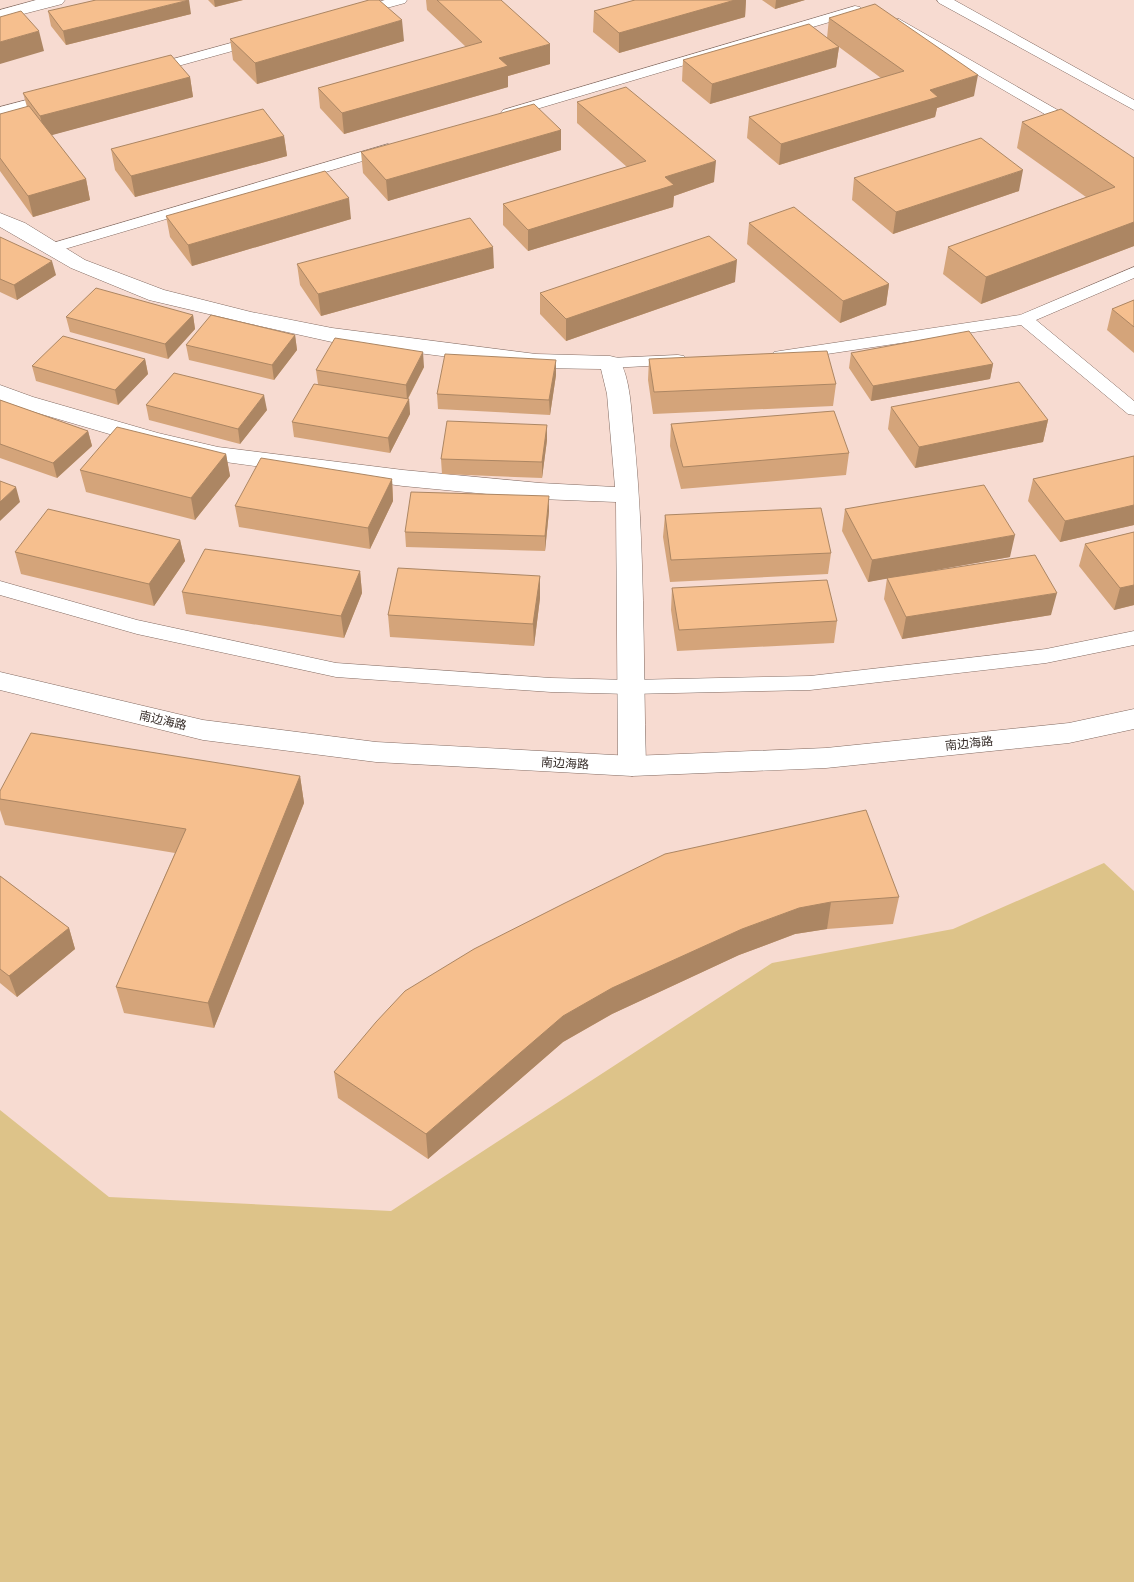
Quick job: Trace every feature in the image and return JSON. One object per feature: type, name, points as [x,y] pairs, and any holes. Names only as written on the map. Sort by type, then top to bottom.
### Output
[{"type":"street","points":[[0,15],[56,0]]},
{"type":"street","points":[[0,219],[18,227],[78,264],[157,295],[251,318],[332,335],[536,361],[610,363],[618,394],[628,495],[632,766]]},
{"type":"street","points":[[0,392],[25,402],[156,440],[218,454],[403,478],[540,491],[628,495]]},
{"type":"street","name":"南边海路","points":[[0,681],[204,730],[376,752],[632,766],[826,758],[1069,733],[1134,719]]},
{"type":"lane","points":[[344,16],[400,0]]},
{"type":"lane","points":[[490,118],[870,6],[861,0]]},
{"type":"lane","points":[[944,0],[1134,106]]},
{"type":"lane","points":[[887,16],[1091,134]]},
{"type":"lane","points":[[136,74],[278,34]]},
{"type":"lane","points":[[0,112],[70,92]]},
{"type":"lane","points":[[52,248],[404,144]]},
{"type":"lane","points":[[764,357],[901,339],[1024,319],[1134,272]]},
{"type":"lane","points":[[1024,319],[1134,410]]},
{"type":"lane","points":[[610,363],[696,359]]},
{"type":"lane","points":[[0,588],[137,627],[336,670],[551,685],[630,687],[810,683],[1046,656],[1134,638]]},
{"type":"shaded area","points":[[1104,863],[1134,891],[1134,1582],[0,1582],[0,1110],[109,1197],[391,1211],[772,963],[953,929]]},
{"type":"building","points":[[96,0],[189,0],[63,31],[48,11]]},
{"type":"building","points":[[369,0],[379,0],[402,20],[255,63],[230,39]]},
{"type":"building","points":[[437,0],[501,0],[550,44],[499,58],[508,66],[342,113],[318,88],[482,42]]},
{"type":"building","points":[[635,0],[735,0],[619,33],[594,11]]},
{"type":"building","points":[[875,4],[978,75],[930,90],[938,97],[781,144],[749,117],[904,71],[829,18]]},
{"type":"building","points":[[21,11],[39,31],[0,42],[0,17]]},
{"type":"building","points":[[809,24],[839,47],[712,84],[683,60]]},
{"type":"building","points":[[171,55],[190,77],[40,116],[23,93]]},
{"type":"building","points":[[626,87],[716,161],[665,177],[674,185],[528,230],[503,204],[646,161],[577,102]]},
{"type":"building","points":[[534,104],[561,130],[386,180],[361,152]]},
{"type":"building","points":[[29,106],[86,179],[28,196],[0,158],[0,114]]},
{"type":"building","points":[[263,109],[284,136],[131,176],[111,149]]},
{"type":"building","points":[[1061,109],[1134,158],[1134,222],[986,277],[948,247],[1115,187],[1022,122]]},
{"type":"building","points":[[981,138],[1023,170],[896,212],[854,178]]},
{"type":"building","points":[[325,171],[349,198],[188,245],[166,216]]},
{"type":"building","points":[[794,207],[889,284],[843,301],[749,223]]},
{"type":"building","points":[[470,218],[493,247],[318,294],[297,264]]},
{"type":"building","points":[[709,236],[737,260],[566,319],[540,293]]},
{"type":"building","points":[[0,237],[52,261],[14,285],[0,279]]},
{"type":"building","points":[[96,288],[193,315],[165,344],[66,317]]},
{"type":"building","points":[[1134,300],[1134,327],[1112,309]]},
{"type":"building","points":[[211,315],[295,335],[272,365],[186,345]]},
{"type":"building","points":[[969,331],[993,364],[873,386],[851,353]]},
{"type":"building","points":[[63,336],[145,359],[115,390],[32,366]]},
{"type":"building","points":[[335,338],[423,352],[406,385],[316,370]]},
{"type":"building","points":[[827,351],[836,384],[654,392],[649,359]]},
{"type":"building","points":[[445,354],[556,360],[549,400],[437,394]]},
{"type":"building","points":[[174,373],[264,395],[238,429],[146,405]]},
{"type":"building","points":[[1019,382],[1048,420],[919,447],[891,407]]},
{"type":"building","points":[[314,384],[409,399],[388,438],[292,422]]},
{"type":"building","points":[[0,400],[88,431],[53,463],[0,444]]},
{"type":"building","points":[[834,411],[849,453],[683,467],[671,424]]},
{"type":"building","points":[[447,421],[547,425],[542,462],[441,459]]},
{"type":"building","points":[[117,427],[226,454],[191,498],[80,470]]},
{"type":"building","points":[[1134,456],[1134,505],[1065,521],[1033,479]]},
{"type":"building","points":[[261,458],[392,479],[368,528],[235,506]]},
{"type":"building","points":[[0,481],[16,487],[0,502]]},
{"type":"building","points":[[984,485],[1015,535],[872,560],[845,509]]},
{"type":"building","points":[[411,492],[549,496],[545,536],[405,532]]},
{"type":"building","points":[[821,508],[831,553],[671,560],[665,515]]},
{"type":"building","points":[[48,509],[180,540],[149,584],[15,552]]},
{"type":"building","points":[[1134,532],[1134,585],[1120,588],[1085,544]]},
{"type":"building","points":[[205,549],[360,571],[341,616],[182,592]]},
{"type":"building","points":[[1035,555],[1057,593],[906,617],[887,578]]},
{"type":"building","points":[[398,568],[540,576],[533,624],[388,615]]},
{"type":"building","points":[[827,580],[837,621],[679,630],[672,588]]},
{"type":"building","points":[[31,733],[300,776],[208,1003],[116,987],[186,829],[0,799],[0,791]]},
{"type":"building","points":[[866,810],[899,897],[831,902],[799,908],[742,929],[612,988],[563,1016],[426,1134],[334,1072],[405,991],[474,949],[565,903],[665,854]]},
{"type":"building","points":[[0,876],[69,928],[9,976],[0,969]]}]
